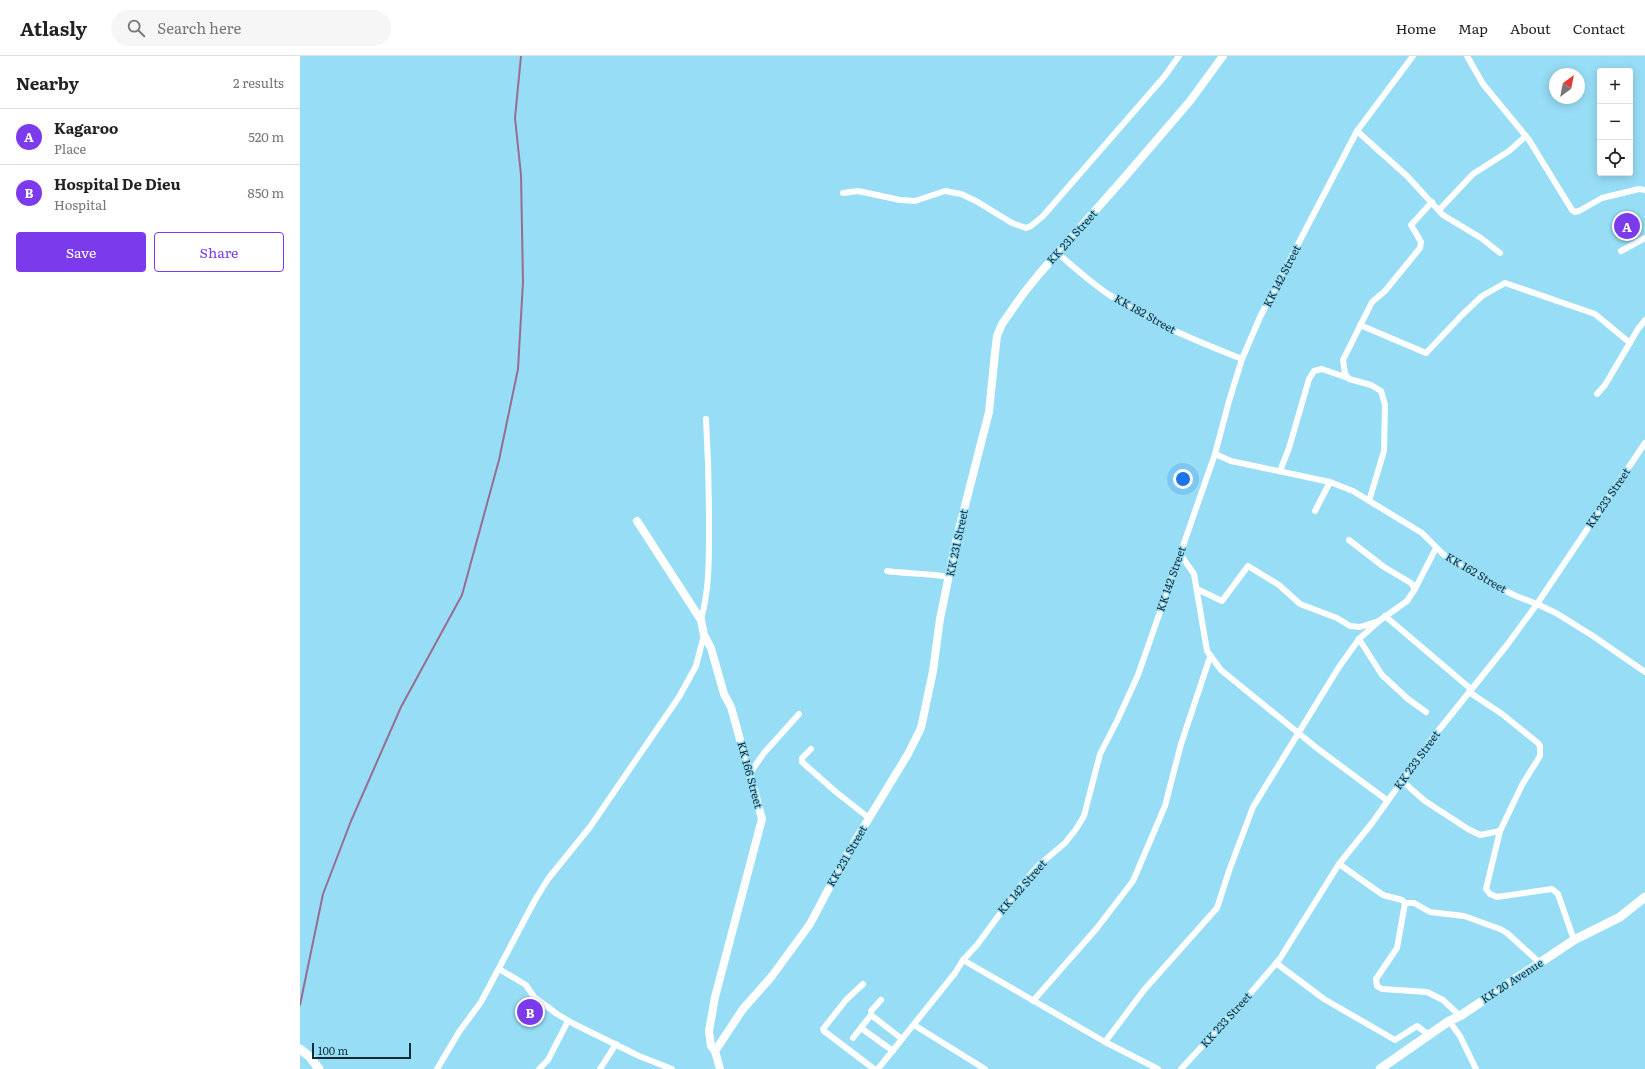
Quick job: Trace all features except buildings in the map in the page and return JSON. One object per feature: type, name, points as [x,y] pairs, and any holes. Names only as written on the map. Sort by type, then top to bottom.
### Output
[{"type":"main road","name":"KK 20 Avenue","points":[[1380,1069],[1449,1021],[1460,1016],[1574,940],[1620,917],[1645,897]]},
{"type":"main road","points":[[300,1049],[310,1057],[319,1069]]},
{"type":"street","points":[[843,193],[858,191],[900,200],[915,201],[946,191],[961,194],[976,201],[1012,223],[1026,228],[1031,226],[1043,216],[1164,77],[1179,56]]},
{"type":"street","name":"KK 231 Street","points":[[715,1051],[743,1009],[772,976],[810,924],[846,856],[908,754],[921,728],[933,671],[940,619],[956,541],[989,412],[997,336],[1002,324],[1023,294],[1057,253],[1115,189],[1190,101],[1223,56]]},
{"type":"street","name":"KK 142 Street","points":[[878,1069],[955,973],[963,960],[977,944],[1021,885],[1039,865],[1065,843],[1084,816],[1100,754],[1138,675],[1215,454],[1242,359],[1260,317],[1357,131],[1413,56]]},
{"type":"street","points":[[1467,56],[1483,84],[1526,136],[1569,207],[1575,212],[1579,212],[1602,198],[1639,189],[1645,190]]},
{"type":"street","points":[[1357,131],[1407,176],[1446,217],[1481,238],[1500,253]]},
{"type":"street","points":[[1439,210],[1473,174],[1509,151],[1526,136]]},
{"type":"street","points":[[1349,379],[1345,374],[1343,360],[1372,302],[1389,286],[1420,248],[1421,242],[1411,225],[1432,202]]},
{"type":"street","points":[[1621,251],[1645,238]]},
{"type":"street","name":"KK 182 Street","points":[[1057,253],[1105,292],[1148,318],[1191,339],[1242,359]]},
{"type":"street","points":[[1360,325],[1426,353],[1482,296],[1505,283],[1595,314],[1630,343]]},
{"type":"street","points":[[1597,394],[1605,385],[1638,329],[1645,320]]},
{"type":"street","points":[[1280,471],[1289,448],[1309,379],[1314,371],[1322,369],[1371,385],[1380,391],[1384,405],[1384,451],[1369,501]]},
{"type":"street","points":[[701,620],[710,567],[709,464],[706,419]]},
{"type":"street","name":"KK 233 Street","points":[[1181,1069],[1242,1003],[1276,963],[1339,864],[1388,801],[1434,736],[1538,604],[1645,443]]},
{"type":"street","name":"KK 162 Street","points":[[1215,454],[1231,461],[1330,482],[1353,491],[1422,533],[1436,548],[1450,559],[1488,582],[1556,613],[1593,636],[1645,672]]},
{"type":"street","points":[[1315,511],[1330,482]]},
{"type":"street","name":"KK 166 Street","points":[[638,521],[701,620],[704,635],[711,648],[724,694],[731,707],[762,819],[715,997],[708,1030],[711,1046],[715,1051],[720,1069]]},
{"type":"street","points":[[1349,540],[1378,563],[1411,583],[1415,589]]},
{"type":"street","points":[[1104,1042],[1144,990],[1217,908],[1253,807],[1298,732],[1339,667],[1359,639],[1385,616],[1407,601],[1415,589],[1436,548]]},
{"type":"street","points":[[1180,554],[1194,574],[1207,651],[1210,657],[1226,675],[1388,801]]},
{"type":"street","points":[[1196,589],[1222,600],[1248,566],[1279,585],[1300,604],[1337,618],[1350,626],[1360,627],[1379,621]]},
{"type":"street","points":[[887,571],[935,574],[949,577]]},
{"type":"street","points":[[1385,616],[1470,690],[1502,714],[1540,746],[1540,756],[1522,785],[1500,831],[1486,888],[1490,894],[1497,897],[1552,889],[1558,894],[1574,940]]},
{"type":"street","points":[[437,1069],[459,1032],[481,1002],[535,900],[548,879],[590,827],[679,697],[696,666],[704,635]]},
{"type":"street","points":[[1359,639],[1382,675],[1408,699],[1426,712]]},
{"type":"street","points":[[1034,1000],[1097,928],[1133,881],[1166,806],[1181,744],[1210,657]]},
{"type":"street","points":[[750,773],[764,753],[799,714]]},
{"type":"street","points":[[811,749],[802,758],[802,762],[836,792],[869,818]]},
{"type":"street","points":[[1402,781],[1425,801],[1468,829],[1480,835],[1500,831]]},
{"type":"street","points":[[1339,864],[1383,895],[1402,900],[1405,903],[1414,903],[1430,912],[1438,914],[1449,913],[1464,916],[1500,929],[1540,963]]},
{"type":"street","points":[[1405,903],[1397,948],[1376,979],[1377,986],[1382,989],[1427,992],[1443,1000],[1460,1016]]},
{"type":"street","points":[[963,960],[1104,1042],[1158,1069]]},
{"type":"street","points":[[1276,963],[1324,999],[1395,1040],[1417,1026],[1429,1035]]},
{"type":"street","points":[[499,969],[526,985],[534,997],[568,1021],[672,1069]]},
{"type":"street","points":[[863,984],[846,1000],[824,1031],[874,1069]]},
{"type":"street","points":[[853,1038],[871,1015],[871,1011],[881,1000]]},
{"type":"street","points":[[871,1015],[902,1039]]},
{"type":"street","points":[[539,1069],[548,1060],[568,1021]]},
{"type":"street","points":[[1449,1021],[1460,1036],[1476,1069]]},
{"type":"street","points":[[914,1025],[985,1069]]},
{"type":"street","points":[[861,1028],[893,1052]]},
{"type":"street","points":[[600,1069],[616,1044]]},
{"type":"waterway","points":[[300,1005],[323,894],[351,821],[401,707],[462,595],[499,460],[518,369],[523,282],[521,175],[515,118],[521,56]]},
{"type":"place","name":"Kagaroo","points":[[1627,226]]},
{"type":"place","name":"Hospital De Dieu","points":[[530,1012]]}]
